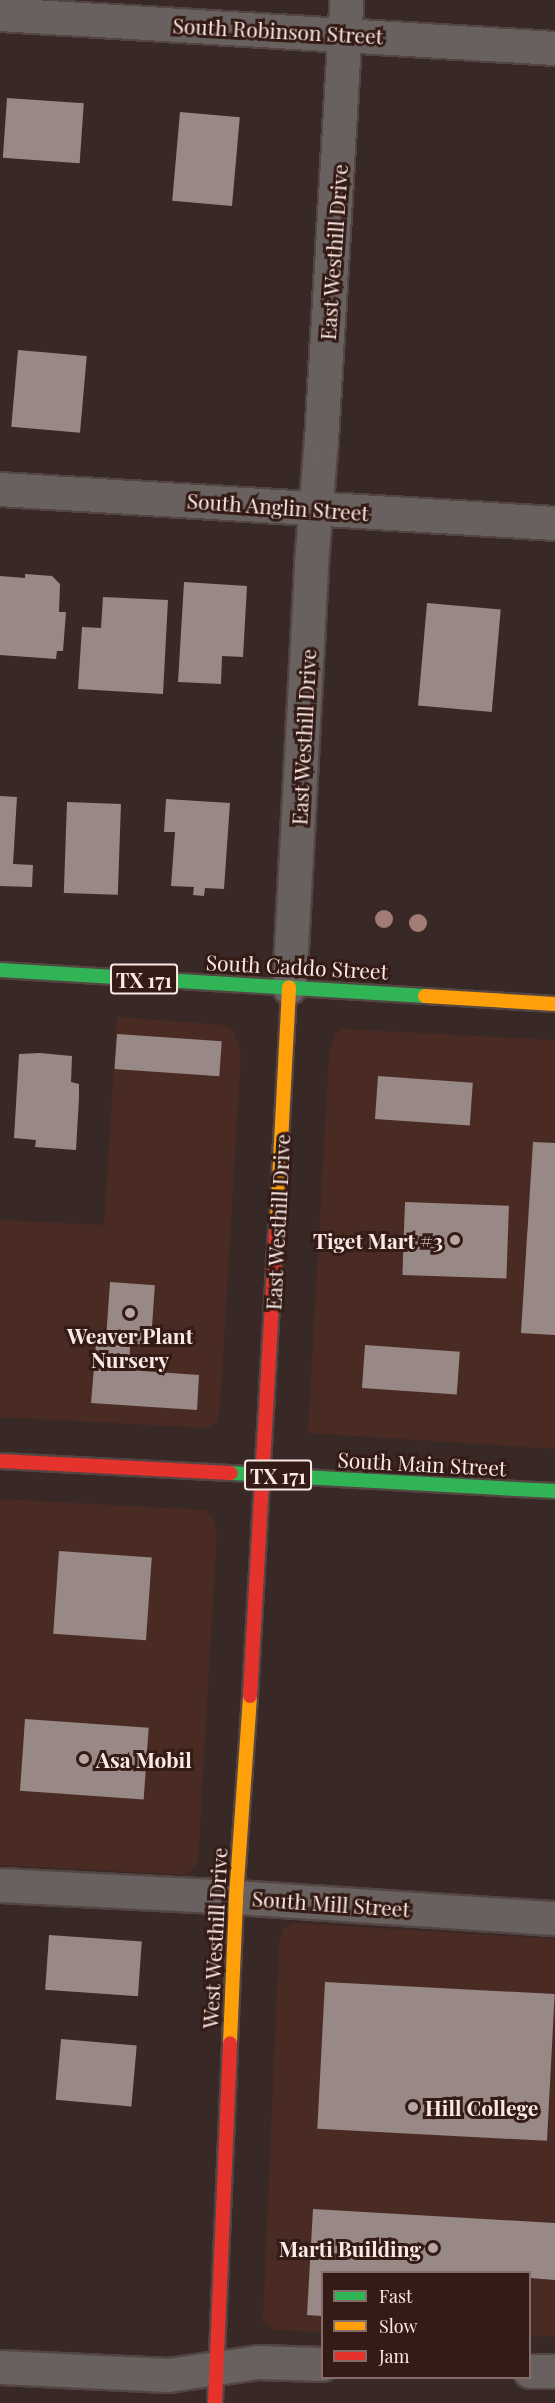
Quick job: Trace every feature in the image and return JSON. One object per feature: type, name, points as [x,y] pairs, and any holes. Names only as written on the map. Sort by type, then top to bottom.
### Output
[{"type":"street","name":"East Westhill Drive","points":[[264,1475],[315,509],[346,0]]},
{"type":"street","name":"South Robinson Street","points":[[0,14],[555,48]]},
{"type":"street","name":"South Anglin Street","points":[[0,489],[555,523]]},
{"type":"street","name":"South Caddo Street","points":[[0,970],[555,1004]]},
{"type":"street","name":"South Main Street","points":[[0,1461],[555,1491]]},
{"type":"street","name":"West Westhill Drive","points":[[215,2403],[236,1897],[264,1475]]},
{"type":"street","name":"South Mill Street","points":[[0,1885],[236,1897],[555,1918]]},
{"type":"street","points":[[0,2367],[168,2375],[258,2362],[321,2364]]},
{"type":"street","points":[[531,2371],[555,2372]]},
{"type":"shaded area","points":[[117,1017],[224,1025],[232,1029],[241,1051],[220,1407],[216,1423],[206,1428],[0,1417],[0,1220],[104,1225]]},
{"type":"shaded area","points":[[343,1029],[555,1040],[555,1449],[308,1433],[329,1054],[335,1033]]},
{"type":"shaded area","points":[[0,1499],[206,1510],[212,1517],[217,1531],[198,1861],[187,1875],[0,1865]]},
{"type":"shaded area","name":"Hill College","points":[[297,1923],[555,1939],[555,2337],[531,2336],[531,2271],[321,2271],[321,2332],[274,2330],[263,2321],[279,1941],[284,1928]]},
{"type":"building","points":[[7,98],[84,103],[80,163],[3,158]]},
{"type":"building","points":[[180,112],[240,117],[232,206],[172,201]]},
{"type":"building","points":[[18,350],[87,356],[80,433],[11,427]]},
{"type":"building","points":[[25,574],[52,576],[60,584],[59,612],[66,612],[63,651],[57,651],[56,659],[0,655],[0,576],[25,578]]},
{"type":"building","points":[[184,582],[247,586],[243,657],[222,656],[221,684],[178,682]]},
{"type":"building","points":[[103,597],[168,600],[163,694],[78,689],[82,627],[101,628]]},
{"type":"building","points":[[427,603],[501,609],[492,712],[418,706]]},
{"type":"building","points":[[0,796],[17,797],[13,864],[33,865],[32,887],[0,886]]},
{"type":"building","points":[[166,799],[230,803],[224,889],[205,888],[204,896],[193,895],[194,887],[171,886],[175,832],[164,832]]},
{"type":"building","points":[[67,802],[121,804],[118,895],[64,893]]},
{"type":"building","points":[[117,1034],[222,1041],[219,1076],[115,1069]]},
{"type":"building","points":[[19,1054],[72,1056],[71,1082],[79,1084],[76,1150],[35,1147],[36,1140],[14,1138]]},
{"type":"building","points":[[378,1076],[473,1083],[470,1126],[375,1119]]},
{"type":"building","points":[[533,1142],[555,1143],[555,1335],[521,1333]]},
{"type":"building","name":"Tiget Mart #3","points":[[405,1202],[509,1206],[506,1279],[402,1275]]},
{"type":"building","name":"Weaver Plant Nursery","points":[[110,1282],[155,1285],[151,1345],[106,1342]]},
{"type":"building","points":[[96,1344],[130,1346],[129,1370],[199,1375],[197,1410],[91,1403]]},
{"type":"building","points":[[365,1345],[460,1352],[457,1395],[362,1388]]},
{"type":"building","points":[[59,1551],[152,1557],[146,1640],[53,1634]]},
{"type":"building","name":"Asa Mobil","points":[[25,1719],[149,1728],[144,1799],[20,1791]]},
{"type":"building","points":[[49,1935],[142,1941],[138,1996],[45,1990]]},
{"type":"building","points":[[325,1982],[555,1994],[547,2141],[317,2129]]},
{"type":"building","points":[[61,2039],[137,2046],[131,2106],[56,2100]]},
{"type":"building","name":"Marti Building","points":[[313,2209],[555,2223],[555,2280],[531,2278],[531,2271],[321,2271],[321,2316],[307,2315]]},
{"type":"traffic: fast","points":[[0,970],[425,996]]},
{"type":"traffic: fast","points":[[231,1473],[555,1491]]},
{"type":"traffic: slow","points":[[277,1218],[289,987]]},
{"type":"traffic: slow","points":[[425,996],[555,1004]]},
{"type":"traffic: slow","points":[[230,2043],[236,1897],[250,1696]]},
{"type":"traffic: jam","points":[[250,1696],[277,1218]]},
{"type":"traffic: jam","points":[[0,1461],[231,1473]]},
{"type":"traffic: jam","points":[[215,2403],[230,2043]]},
{"type":"place","name":"Tiget Mart #3","points":[[455,1240]]},
{"type":"place","name":"Weaver Plant Nursery","points":[[130,1313]]},
{"type":"place","name":"Asa Mobil","points":[[84,1759]]},
{"type":"place","name":"Hill College","points":[[413,2107]]},
{"type":"place","name":"Marti Building","points":[[433,2248]]}]
